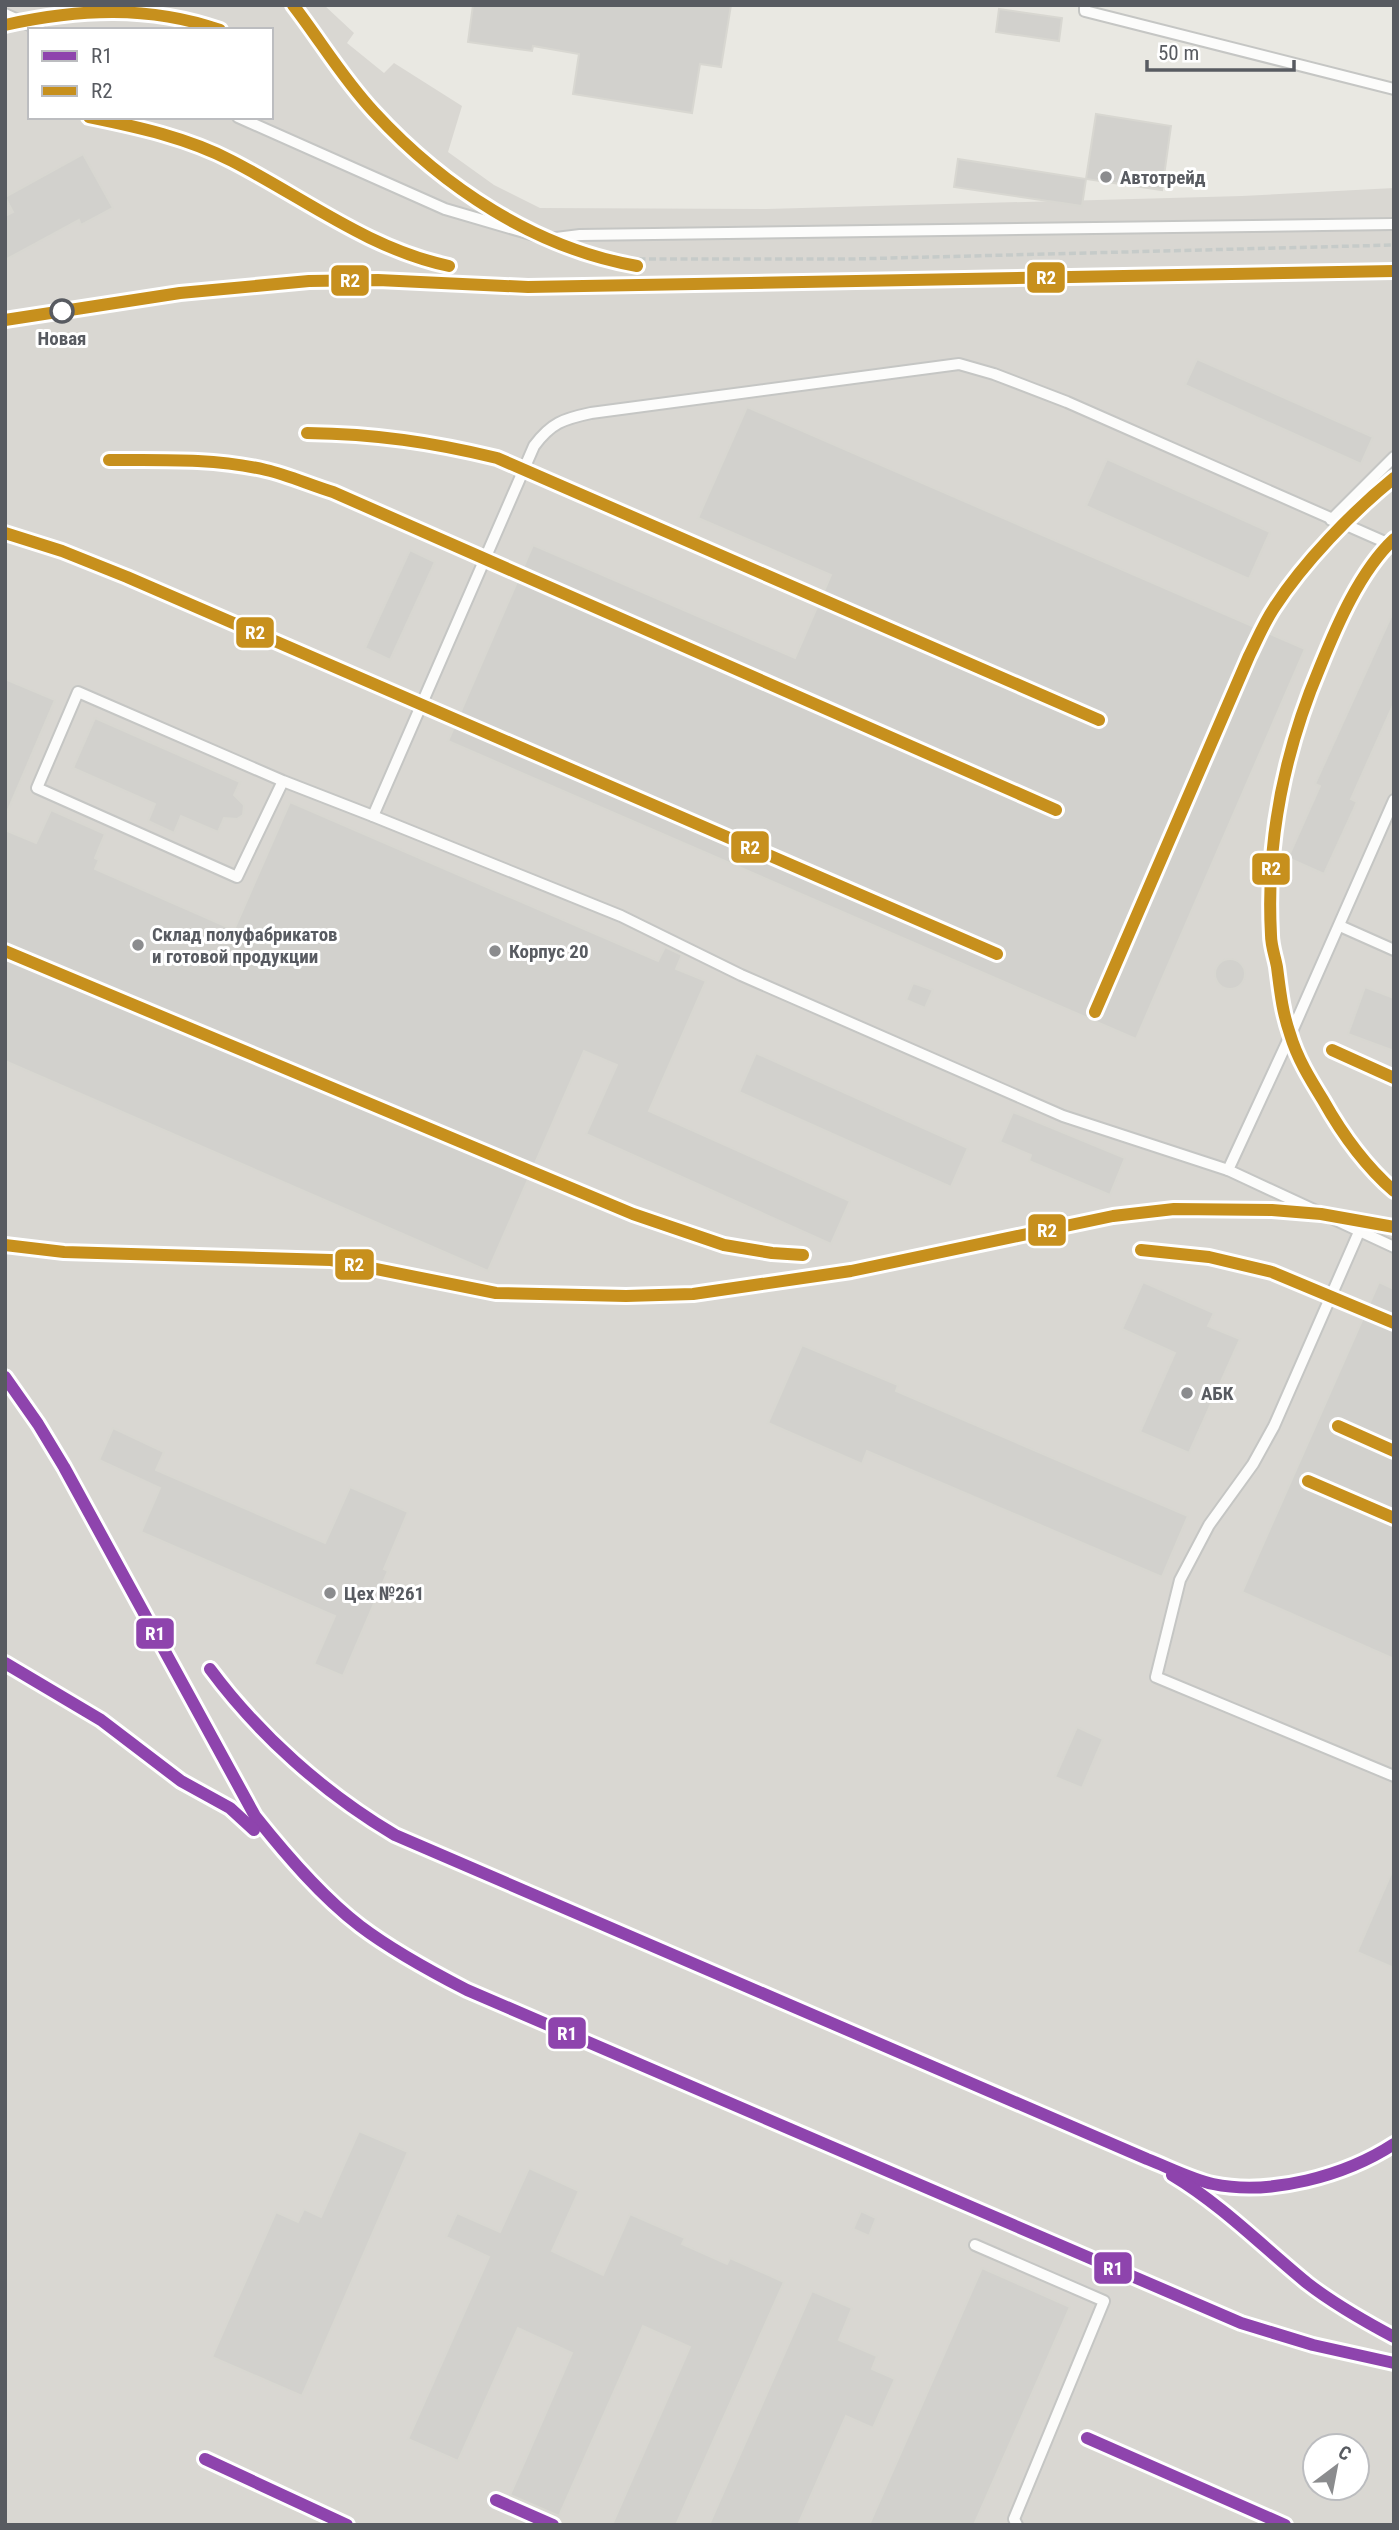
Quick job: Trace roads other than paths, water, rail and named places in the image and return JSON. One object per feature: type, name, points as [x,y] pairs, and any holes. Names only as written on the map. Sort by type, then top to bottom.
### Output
[{"type":"lane","points":[[1085,5],[1085,11],[1394,89]]},
{"type":"lane","points":[[5,14],[36,28]]},
{"type":"lane","points":[[242,119],[445,209],[548,239],[580,235],[1394,224]]},
{"type":"lane","points":[[373,816],[534,446],[546,430],[564,419],[591,412],[959,364],[994,374],[1067,402],[1394,546]]},
{"type":"lane","points":[[1331,520],[1394,457]]},
{"type":"lane","points":[[283,781],[237,877],[37,788],[78,692],[283,781],[621,916],[741,975],[1063,1116],[1228,1170],[1394,1247]]},
{"type":"lane","points":[[1228,1170],[1340,926],[1394,800]]},
{"type":"lane","points":[[1340,926],[1394,950]]},
{"type":"lane","points":[[1359,1232],[1274,1426],[1253,1464],[1209,1525],[1181,1580],[1156,1677],[1394,1776]]},
{"type":"lane","points":[[975,2245],[1104,2301],[1014,2519],[1017,2525]]},
{"type":"place","name":"Автотрейд","points":[[1106,177]]},
{"type":"place","name":"Новая","points":[[62,311]]},
{"type":"place","name":"Склад полуфабрикатов и готовой продукции","points":[[138,945]]},
{"type":"place","name":"Корпус 20","points":[[495,951]]},
{"type":"place","name":"АБК","points":[[1187,1393]]},
{"type":"place","name":"Цех №261","points":[[330,1593]]}]
